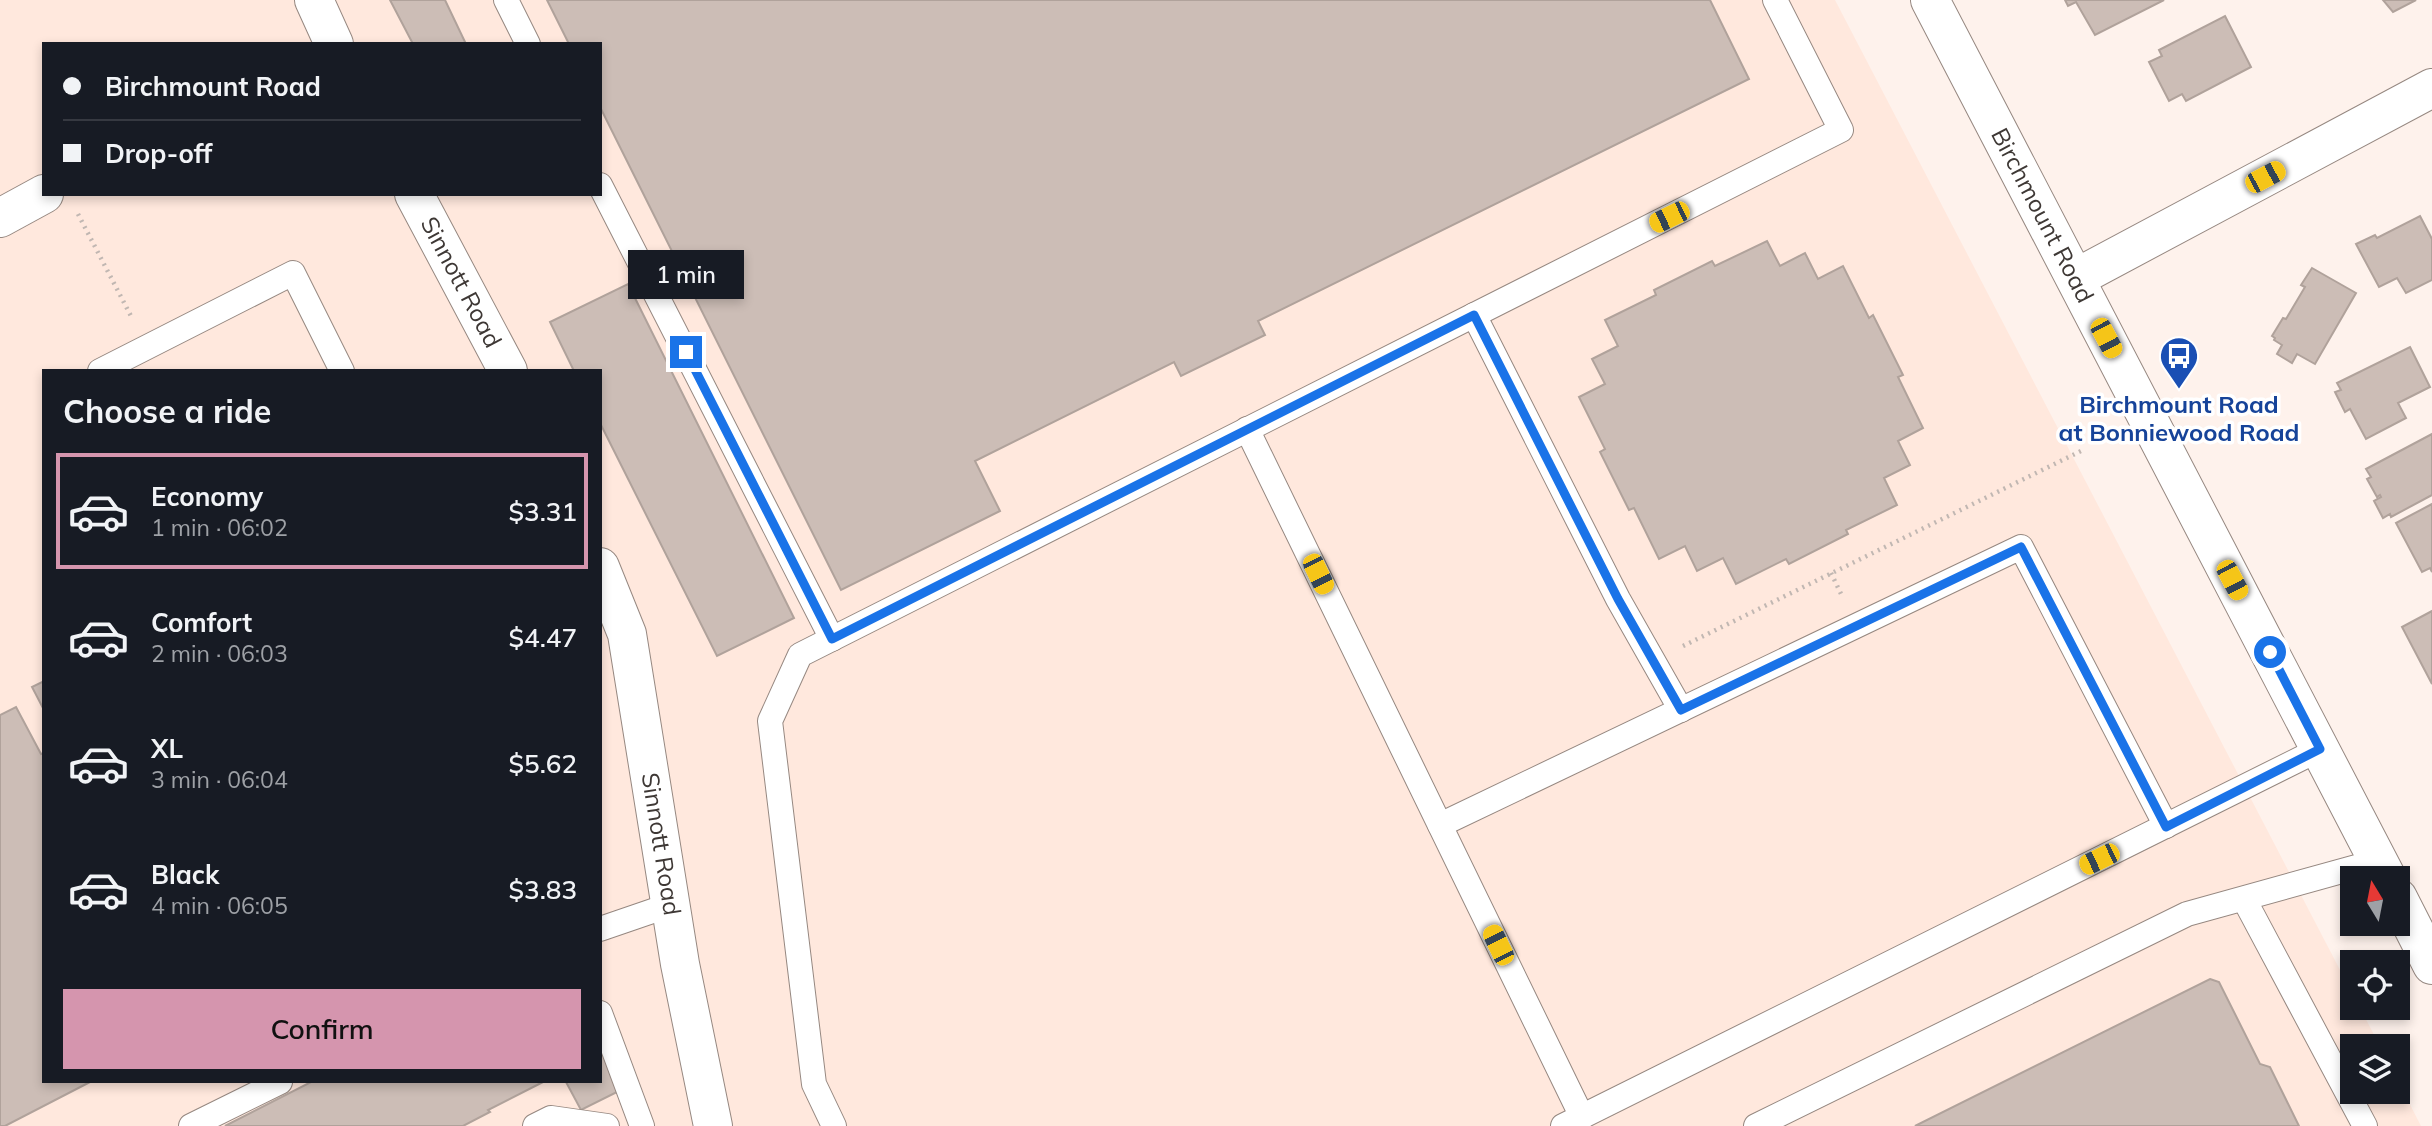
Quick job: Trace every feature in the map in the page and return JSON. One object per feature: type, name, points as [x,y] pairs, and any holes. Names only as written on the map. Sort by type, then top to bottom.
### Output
[{"type":"street","points":[[314,0],[332,42]]},
{"type":"street","name":"Birchmount Road","points":[[1930,0],[2381,866]]},
{"type":"street","points":[[2076,278],[2432,89]]},
{"type":"street","name":"Sinnott Road","points":[[415,196],[507,369]]},
{"type":"street","points":[[0,218],[59,200]]},
{"type":"street","name":"Sinnott Road","points":[[602,572],[627,634],[680,964],[713,1126]]},
{"type":"street","points":[[2410,922],[2432,965]]},
{"type":"lane","points":[[506,0],[527,42]]},
{"type":"lane","points":[[834,1126],[814,1084],[770,721],[800,655],[1841,130],[1775,0]]},
{"type":"lane","points":[[602,189],[832,639]]},
{"type":"lane","points":[[104,369],[293,273],[341,369]]},
{"type":"lane","points":[[1474,315],[1618,599],[1681,710]]},
{"type":"lane","points":[[1247,429],[1440,825],[1572,1121],[2320,749]]},
{"type":"lane","points":[[1440,825],[2021,547],[2166,827]]},
{"type":"lane","points":[[1756,1126],[2187,914],[2340,879]]},
{"type":"lane","points":[[2244,899],[2365,1126]]},
{"type":"lane","points":[[602,928],[670,905]]},
{"type":"lane","points":[[602,1018],[642,1126]]},
{"type":"lane","points":[[191,1126],[278,1083]]},
{"type":"lane","points":[[535,1126],[551,1118],[607,1126]]},
{"type":"path","points":[[59,200],[147,348]]},
{"type":"path","points":[[1653,660],[2081,451]]},
{"type":"shaded area","points":[[0,0],[1835,0],[2340,970],[2340,1020],[2366,1020],[2374,1034],[2340,1034],[2340,1104],[2410,1104],[2421,1126],[0,1126]]},
{"type":"building","points":[[390,0],[445,0],[465,42],[412,42]]},
{"type":"building","points":[[547,0],[1710,0],[1749,79],[1258,321],[1265,335],[1181,376],[1174,362],[975,461],[1000,511],[841,590],[602,111],[602,42],[568,42]]},
{"type":"building","points":[[2065,0],[2164,0],[2095,35],[2076,2],[2068,6]]},
{"type":"building","points":[[2383,0],[2416,0],[2393,12]]},
{"type":"building","points":[[2225,16],[2251,67],[2186,101],[2182,94],[2169,101],[2149,62],[2162,56],[2159,50]]},
{"type":"building","points":[[2420,216],[2432,239],[2432,280],[2406,293],[2397,278],[2379,287],[2356,244],[2375,235],[2377,238]]},
{"type":"building","points":[[1767,241],[1780,266],[1805,253],[1818,279],[1843,266],[1869,318],[1873,315],[1903,375],[1898,377],[1923,428],[1898,441],[1910,465],[1884,478],[1897,505],[1846,530],[1848,534],[1789,564],[1786,559],[1736,584],[1723,558],[1697,571],[1685,546],[1659,559],[1634,508],[1629,510],[1600,452],[1605,449],[1579,397],[1605,384],[1592,359],[1618,346],[1605,320],[1656,295],[1654,290],[1712,261],[1715,266]]},
{"type":"building","points":[[2312,268],[2356,293],[2315,364],[2297,354],[2292,363],[2277,354],[2282,345],[2272,336],[2283,318],[2286,319],[2305,287],[2301,285]]},
{"type":"building","points":[[628,284],[794,618],[717,656],[602,427],[602,369],[573,369],[550,322]]},
{"type":"building","points":[[2410,347],[2430,387],[2398,403],[2406,418],[2366,439],[2350,409],[2345,412],[2335,392],[2341,390],[2337,383]]},
{"type":"building","points":[[2432,434],[2432,495],[2391,517],[2390,514],[2383,518],[2374,501],[2381,497],[2377,497],[2367,479],[2371,477],[2366,469]]},
{"type":"building","points":[[2432,504],[2432,572],[2430,568],[2422,572],[2396,523]]},
{"type":"building","points":[[2432,611],[2432,684],[2402,627]]},
{"type":"building","points":[[42,682],[42,706],[32,687]]},
{"type":"building","points":[[16,707],[42,754],[42,1083],[88,1083],[5,1126],[0,1126],[0,715]]},
{"type":"building","points":[[2210,979],[2219,982],[2260,1064],[2270,1067],[2299,1126],[1915,1126]]},
{"type":"building","points":[[602,1053],[621,1090],[581,1110],[567,1083],[602,1083]]},
{"type":"building","points":[[309,1083],[541,1083],[463,1126],[225,1126]]},
{"type":"place","name":"Birchmount Road at Bonniewood Road","points":[[2179,390]]},
{"type":"route","points":[[686,352],[832,639],[1474,315],[1618,599],[1681,710],[2021,547],[2166,827],[2320,749],[2270,652]]}]
